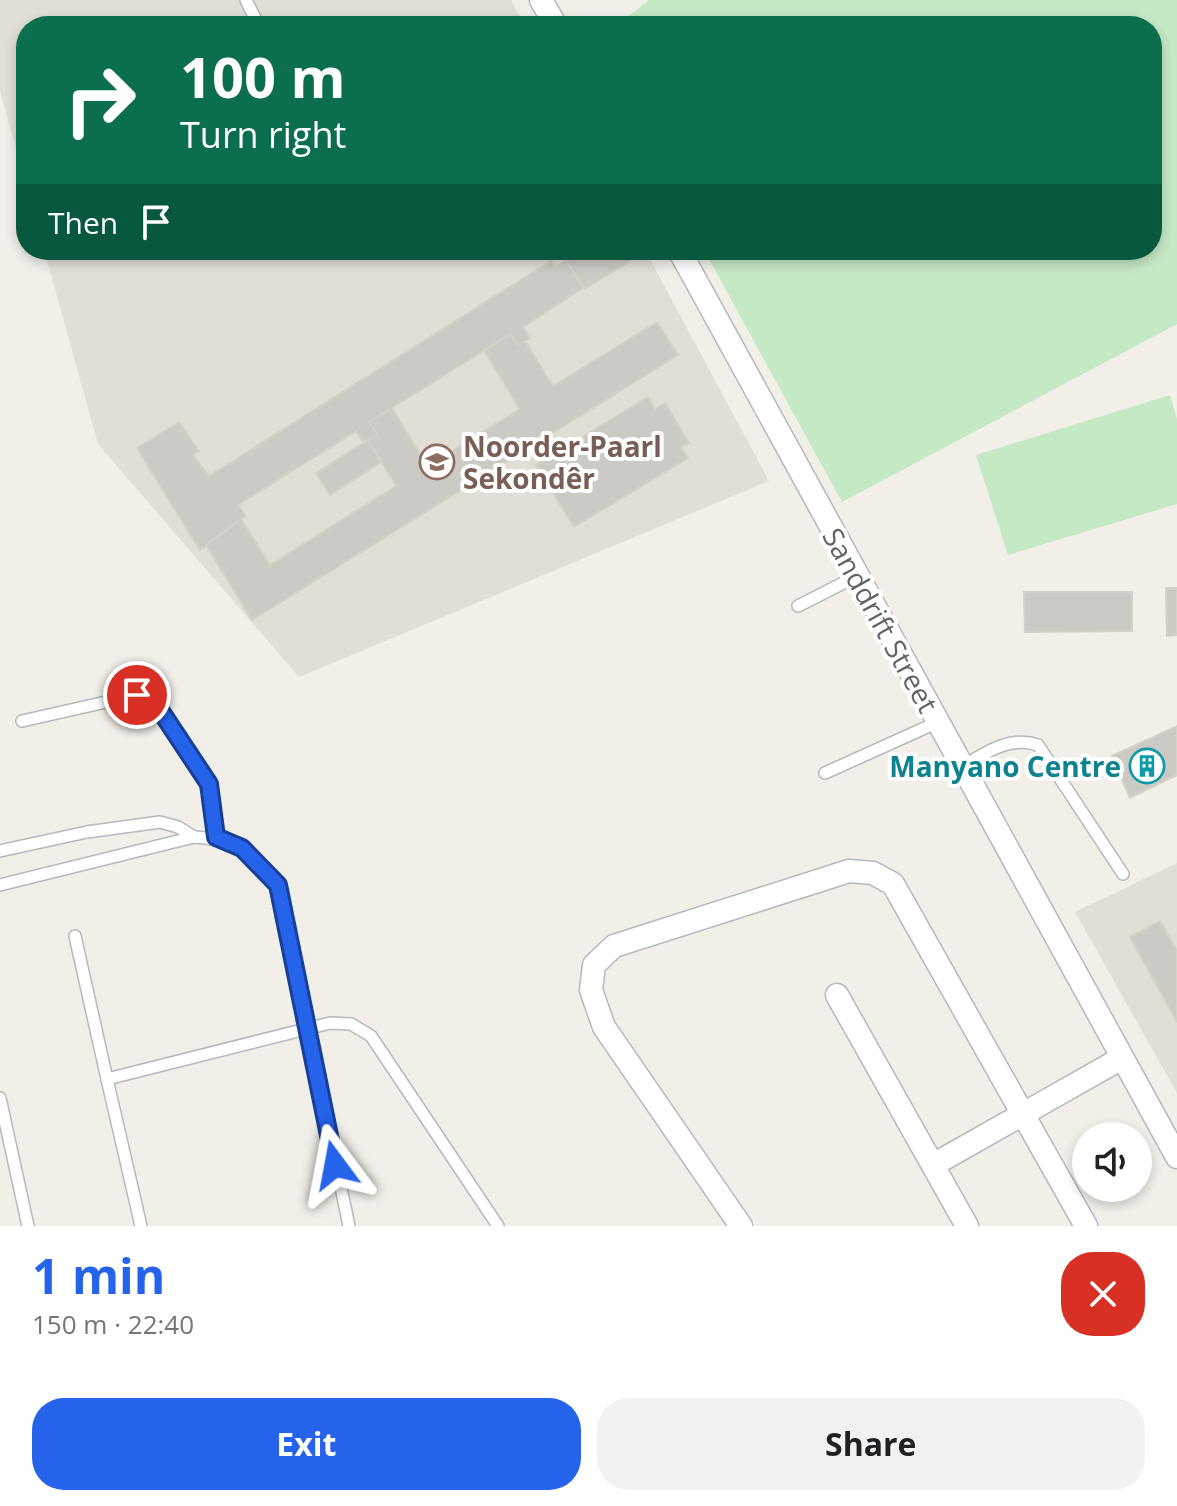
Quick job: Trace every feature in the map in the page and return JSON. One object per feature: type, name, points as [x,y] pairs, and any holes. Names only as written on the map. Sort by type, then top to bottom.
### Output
[{"type":"street","name":"Sanddrift Street","points":[[684,260],[1177,1157]]},
{"type":"street","points":[[741,1226],[604,1027],[591,990],[594,965],[614,946],[849,871],[873,873],[893,884],[1086,1226]]},
{"type":"street","points":[[837,995],[967,1226]]},
{"type":"street","points":[[933,1165],[1122,1058]]},
{"type":"lane","points":[[798,606],[857,576]]},
{"type":"lane","points":[[22,721],[137,695],[156,704],[209,784],[216,837]]},
{"type":"lane","points":[[825,773],[938,722]]},
{"type":"lane","points":[[962,767],[989,750],[1014,743],[1038,745],[1123,874]]},
{"type":"lane","points":[[0,851],[87,832],[160,822],[178,827],[194,837]]},
{"type":"lane","points":[[0,885],[194,837],[216,837],[242,848],[278,885],[349,1226]]},
{"type":"lane","points":[[75,936],[141,1226]]},
{"type":"lane","points":[[107,1079],[306,1027],[351,1024],[371,1036],[498,1226]]},
{"type":"lane","points":[[0,1098],[28,1226]]},
{"type":"shaded area","points":[[0,0],[511,0],[520,16],[16,16],[16,149],[0,91]]},
{"type":"shaded area","name":"Noorder-Paarl Sekondêr","points":[[47,260],[650,260],[769,481],[299,677],[98,444]]},
{"type":"shaded area","points":[[1177,863],[1177,1093],[1075,912]]},
{"type":"green space","points":[[649,0],[1177,0],[1177,324],[842,502],[709,260],[1162,260],[1162,16],[629,16]]},
{"type":"green space","points":[[1170,395],[1177,419],[1177,504],[1008,555],[976,455]]},
{"type":"building","points":[[566,260],[629,260],[630,261],[585,289]]},
{"type":"building","points":[[566,260],[583,288],[523,327],[530,338],[518,345],[511,334],[369,422],[377,434],[363,442],[356,431],[238,505],[246,516],[200,550],[137,448],[179,422],[199,451],[193,455],[209,476],[551,261],[555,267]]},
{"type":"building","points":[[657,322],[678,355],[252,620],[206,545],[241,519],[270,565],[396,486],[368,440],[377,434],[369,422],[392,408],[427,466],[520,409],[484,351],[511,334],[518,345],[525,341],[553,386]]},
{"type":"building","points":[[648,397],[655,409],[665,403],[689,443],[681,447],[688,458],[574,527],[536,465]]},
{"type":"building","points":[[368,440],[381,462],[330,495],[316,473]]},
{"type":"building","points":[[1166,588],[1177,588],[1177,635],[1167,636]]},
{"type":"building","points":[[1024,592],[1132,592],[1132,631],[1025,632]]},
{"type":"building","name":"Manyano Centre","points":[[1177,726],[1177,775],[1130,798],[1112,756]]},
{"type":"building","points":[[1160,921],[1177,951],[1177,1022],[1130,937]]},
{"type":"place","name":"Noorder-Paarl Sekondêr","points":[[437,462]]},
{"type":"place","name":"Manyano Centre","points":[[1147,766]]},
{"type":"route","points":[[137,695],[156,704],[209,784],[216,837],[242,848],[278,885],[335,1165]]}]
